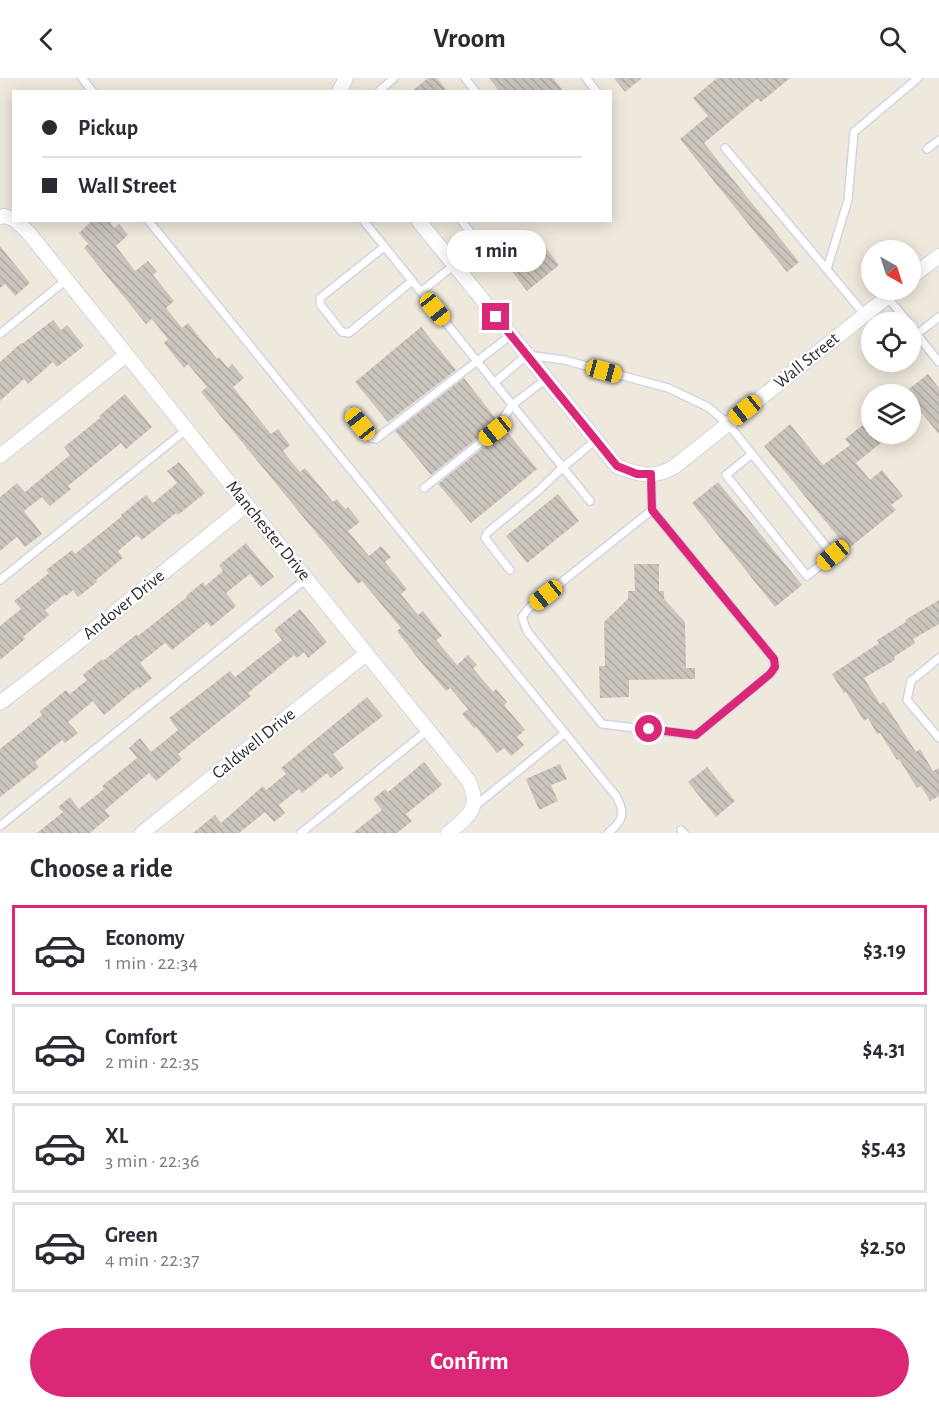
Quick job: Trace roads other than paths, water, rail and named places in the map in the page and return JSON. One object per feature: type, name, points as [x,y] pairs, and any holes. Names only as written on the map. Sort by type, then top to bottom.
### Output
[{"type":"street","name":"Manchester Drive","points":[[16,222],[28,232],[468,780],[474,792],[473,808]]},
{"type":"street","points":[[420,222],[617,466],[637,474],[651,474]]},
{"type":"street","points":[[921,270],[939,256]]},
{"type":"street","name":"Wall Street","points":[[869,312],[883,300]]},
{"type":"street","name":"Wall Street","points":[[651,474],[666,471],[674,466],[861,318]]},
{"type":"street","points":[[0,456],[126,355]]},
{"type":"street","name":"Andover Drive","points":[[0,703],[246,505]]},
{"type":"street","name":"Caldwell Drive","points":[[142,833],[366,654]]},
{"type":"street","points":[[448,833],[470,815],[473,808]]},
{"type":"lane","points":[[82,78],[91,90]]},
{"type":"lane","points":[[380,90],[394,78]]},
{"type":"lane","points":[[465,78],[474,90]]},
{"type":"lane","points":[[586,78],[595,90]]},
{"type":"lane","points":[[827,269],[848,200],[854,132],[918,78]]},
{"type":"lane","points":[[927,149],[939,140]]},
{"type":"lane","points":[[725,148],[863,312]]},
{"type":"lane","points":[[150,222],[616,796],[622,806],[622,816],[617,826],[608,833]]},
{"type":"lane","points":[[365,222],[590,501]]},
{"type":"lane","points":[[421,292],[471,233],[463,222]]},
{"type":"lane","points":[[384,247],[320,298],[320,304],[342,332],[349,333],[412,281]]},
{"type":"lane","points":[[0,334],[66,280]]},
{"type":"lane","points":[[921,331],[939,317]]},
{"type":"lane","points":[[349,411],[371,438],[376,439],[511,335]]},
{"type":"lane","points":[[921,339],[939,362]]},
{"type":"lane","points":[[494,383],[527,355],[564,360],[668,388],[708,407],[728,424],[833,555],[807,576],[726,475],[752,454]]},
{"type":"lane","points":[[424,488],[495,431],[512,405],[546,379]]},
{"type":"lane","points":[[0,580],[186,430]]},
{"type":"lane","points":[[510,570],[485,538],[487,533],[596,440]]},
{"type":"lane","points":[[651,474],[652,510],[774,659],[775,667],[770,674],[696,735],[602,724],[527,631],[522,616],[652,510]]},
{"type":"lane","points":[[0,825],[306,579]]},
{"type":"lane","points":[[939,658],[911,681],[907,700],[939,738]]},
{"type":"lane","points":[[301,833],[428,730]]},
{"type":"lane","points":[[473,808],[565,733]]}]
